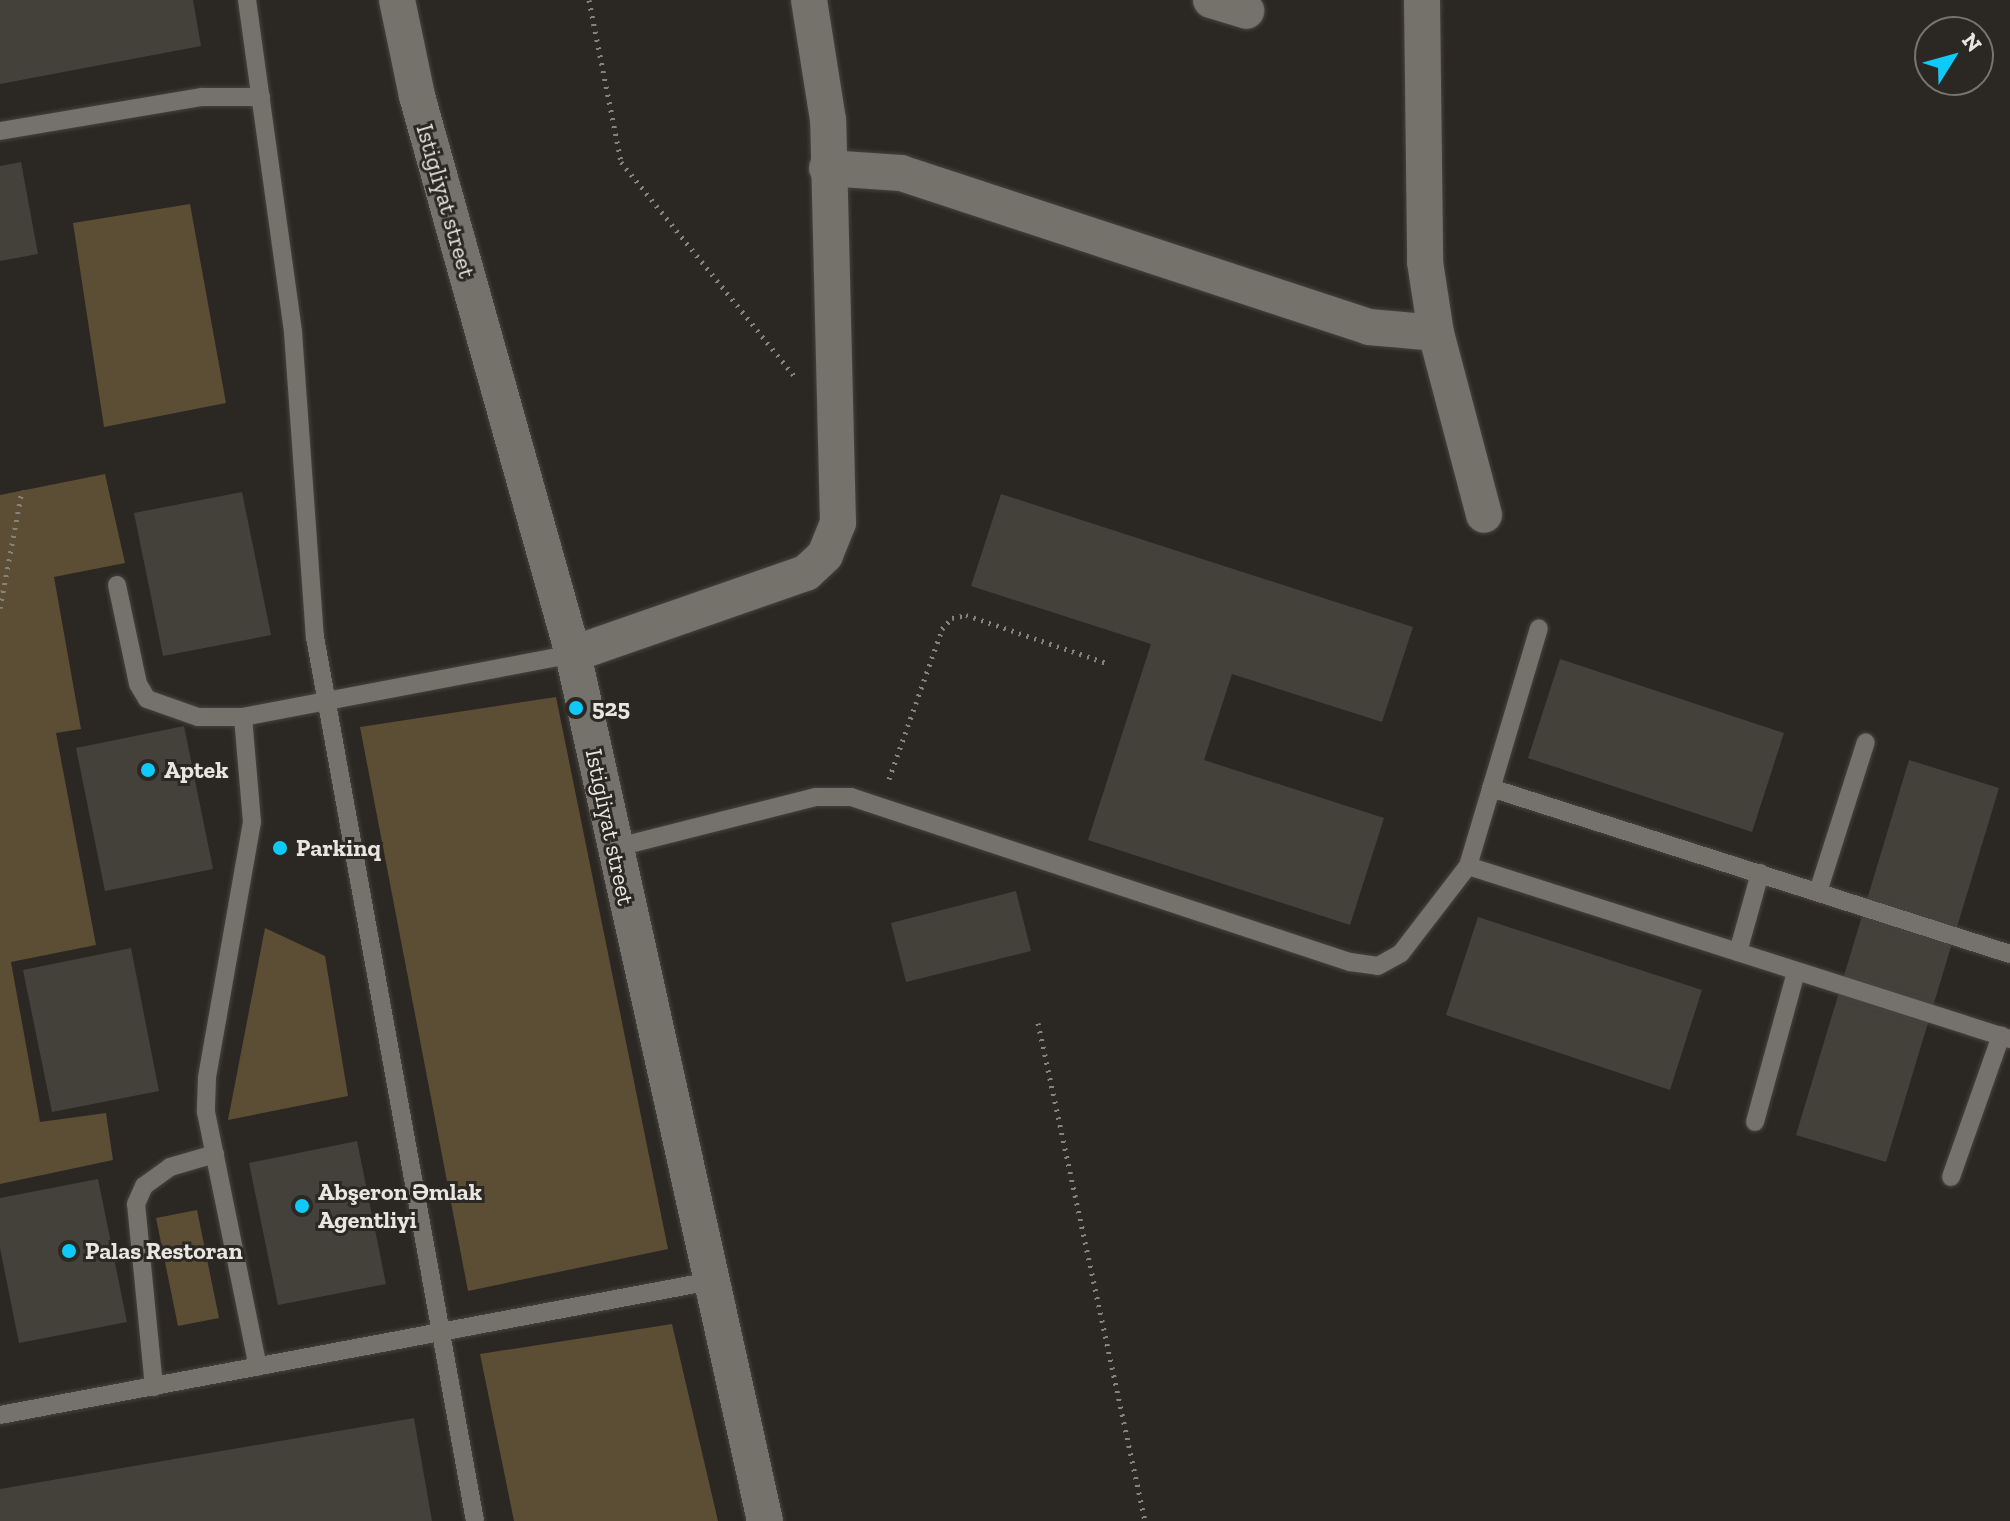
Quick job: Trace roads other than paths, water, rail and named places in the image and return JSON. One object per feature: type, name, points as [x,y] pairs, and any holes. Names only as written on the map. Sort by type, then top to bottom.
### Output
[{"type":"street","name":"Istigliyat street","points":[[397,0],[417,96],[573,654],[765,1521]]},
{"type":"street","points":[[573,654],[806,573],[825,555],[838,523],[825,82],[809,0]]},
{"type":"street","points":[[1211,0],[1246,11]]},
{"type":"street","points":[[1422,0],[1425,262],[1436,333],[1484,515]]},
{"type":"street","points":[[827,168],[901,173],[1369,327],[1436,333]]},
{"type":"lane","points":[[247,0],[293,332],[308,566],[326,700],[475,1521]]},
{"type":"lane","points":[[0,131],[188,99],[261,97]]},
{"type":"lane","points":[[117,585],[138,684],[147,699],[198,717],[243,717],[573,654]]},
{"type":"lane","points":[[614,848],[816,797],[851,797],[1350,962],[1378,966],[1401,953],[1468,866],[1539,628]]},
{"type":"lane","points":[[243,717],[252,822],[207,1078],[215,1154],[258,1367]]},
{"type":"lane","points":[[1818,892],[1866,742]]},
{"type":"lane","points":[[1491,788],[2010,954]]},
{"type":"lane","points":[[1468,866],[2005,1038],[1951,1177]]},
{"type":"lane","points":[[1738,952],[1760,873]]},
{"type":"lane","points":[[1755,1122],[1796,972]]},
{"type":"lane","points":[[154,1387],[136,1204],[144,1186],[170,1167],[215,1154]]},
{"type":"lane","points":[[0,1415],[711,1281]]},
{"type":"place","name":"525","points":[[576,708]]},
{"type":"place","name":"Aptek","points":[[148,770]]},
{"type":"place","name":"Parkinq","points":[[280,848]]},
{"type":"place","name":"Abşeron Əmlak Agentliyi","points":[[302,1206]]},
{"type":"place","name":"Palas Restoran","points":[[69,1251]]}]
